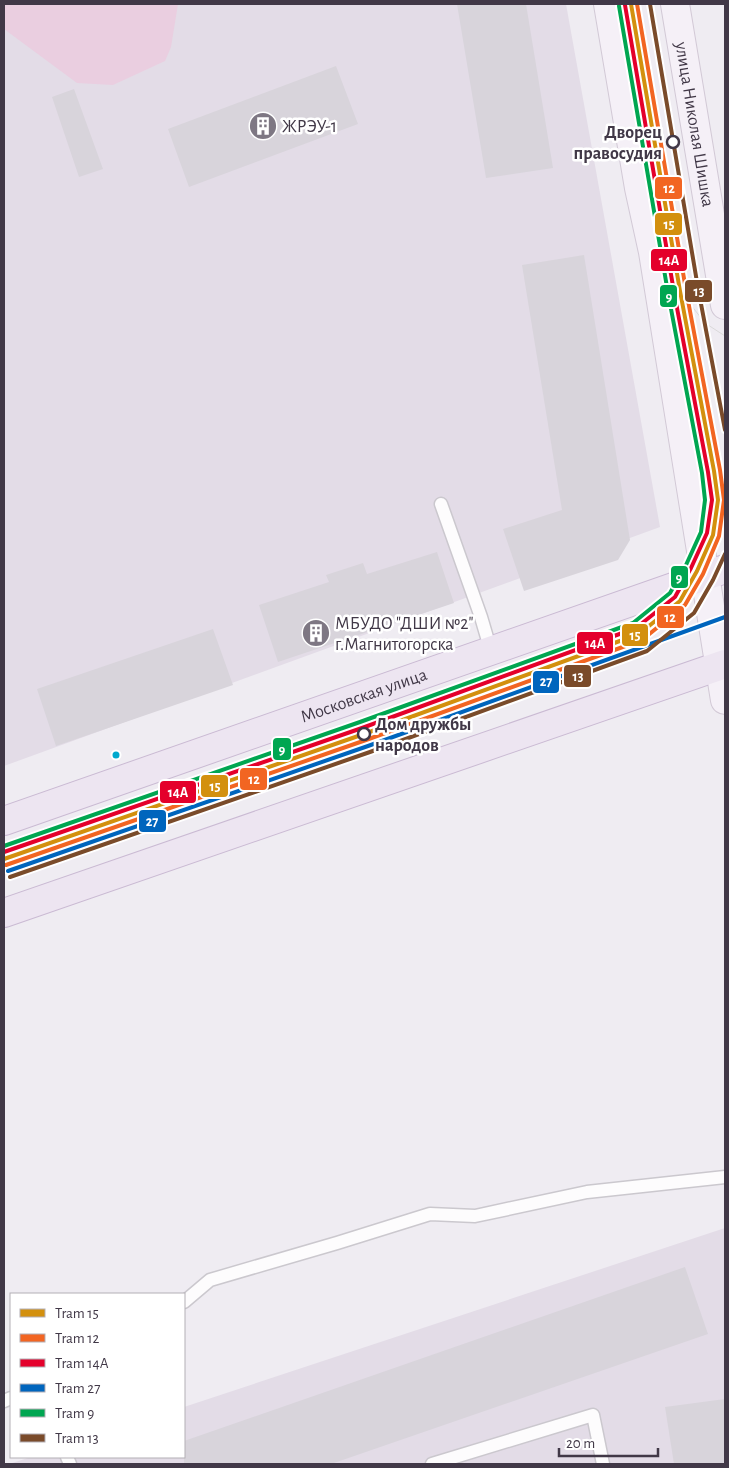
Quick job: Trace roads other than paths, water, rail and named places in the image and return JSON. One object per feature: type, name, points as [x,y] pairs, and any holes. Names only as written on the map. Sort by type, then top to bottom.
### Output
[{"type":"main road","points":[[608,4],[639,188],[715,573],[725,700]]},
{"type":"main road","name":"улица Николая Шишка","points":[[675,4],[725,306]]},
{"type":"main road","name":"Московская улица","points":[[4,821],[715,573]]},
{"type":"main road","points":[[4,913],[722,665]]},
{"type":"lane","points":[[441,504],[491,651]]},
{"type":"lane","points":[[185,1301],[210,1280],[430,1214],[475,1216],[587,1192],[725,1178]]},
{"type":"lane","points":[[432,1464],[593,1415],[603,1464]]},
{"type":"tram line","name":"15","points":[[4,859],[364,734],[639,634],[680,601],[697,571],[713,535],[718,500],[631,4]]},
{"type":"tram line","name":"12","points":[[6,865],[366,740],[642,640],[685,605],[703,574],[719,536],[724,500],[637,4]]},
{"type":"tram line","name":"13","points":[[650,4],[698,288],[725,430]]},
{"type":"tram line","name":"14А","points":[[4,852],[362,728],[636,628],[675,597],[707,533],[712,500],[625,5]]},
{"type":"tram line","name":"9","points":[[4,846],[360,722],[633,623],[670,593],[686,565],[701,532],[705,500],[702,473],[668,293],[619,6]]},
{"type":"tram line","points":[[680,291],[705,323],[725,336]]},
{"type":"tram line","name":"13","points":[[10,877],[370,752],[647,651],[694,613],[725,554]]},
{"type":"tram line","name":"27","points":[[8,871],[368,746],[725,617]]},
{"type":"place","name":"ЖРЭУ-1","points":[[263,126]]},
{"type":"place","name":"Дворец правосудия","points":[[673,142]]},
{"type":"place","name":"МБУДО \"ДШИ №2\" г.Магнитогорска","points":[[316,633]]},
{"type":"place","name":"Дом дружбы народов","points":[[364,734]]}]
